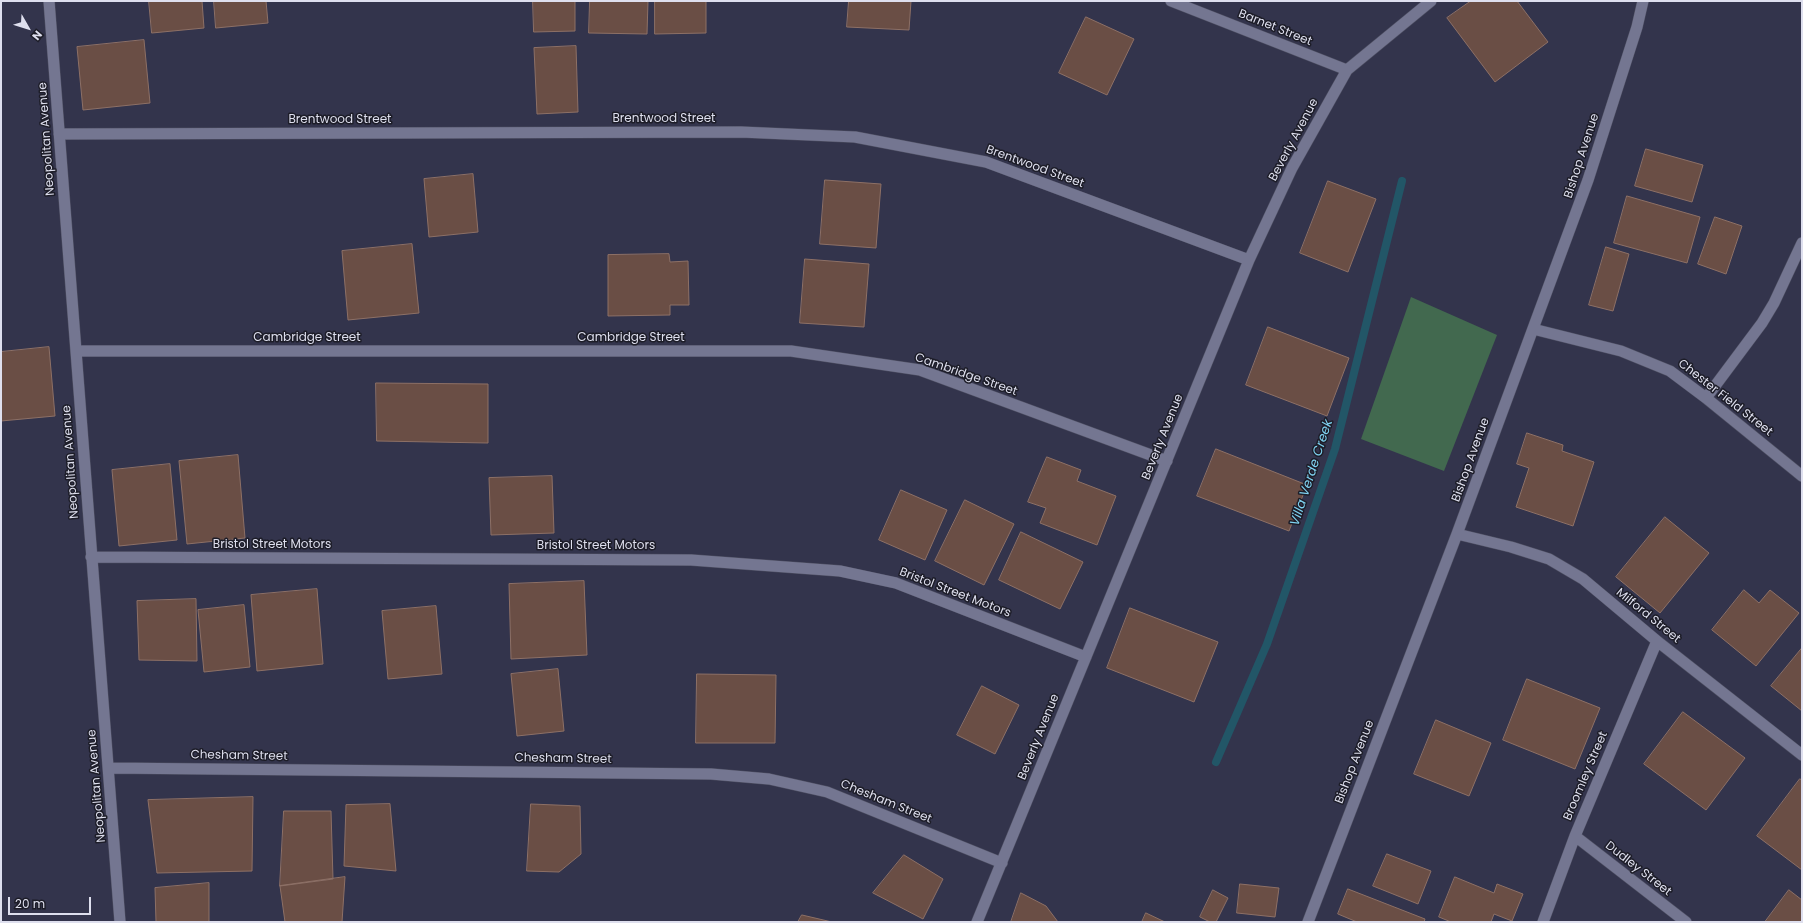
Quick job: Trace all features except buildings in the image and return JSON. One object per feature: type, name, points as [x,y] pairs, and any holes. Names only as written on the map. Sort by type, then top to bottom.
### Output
[{"type":"street","name":"Neopolitan Avenue","points":[[49,1],[120,922]]},
{"type":"street","name":"Barnet Street","points":[[1171,1],[1347,70]]},
{"type":"street","name":"Beverly Avenue","points":[[977,922],[1249,260],[1292,168],[1347,70],[1431,1]]},
{"type":"street","name":"Bishop Avenue","points":[[1308,922],[1457,534],[1588,180],[1637,27],[1643,1]]},
{"type":"street","name":"Brentwood Street","points":[[59,134],[741,132],[855,137],[986,162],[1249,260]]},
{"type":"street","points":[[1706,398],[1762,323],[1774,303],[1802,243]]},
{"type":"street","name":"Chester Field Street","points":[[1533,329],[1621,351],[1670,371],[1706,398],[1802,476]]},
{"type":"street","name":"Cambridge Street","points":[[76,351],[792,351],[920,370],[1167,461]]},
{"type":"street","name":"Milford Street","points":[[1457,534],[1511,547],[1549,559],[1582,579],[1657,641],[1802,755]]},
{"type":"street","name":"Bristol Street Motors","points":[[91,557],[691,560],[840,571],[896,583],[1086,657]]},
{"type":"street","name":"Broomley Street","points":[[1542,922],[1574,836],[1657,641]]},
{"type":"street","name":"Chesham Street","points":[[109,768],[711,774],[770,779],[827,792],[1002,863]]},
{"type":"street","name":"Dudley Street","points":[[1574,836],[1686,922]]},
{"type":"green space","points":[[1411,297],[1497,335],[1444,471],[1361,439]]},
{"type":"waterway","name":"Villa Verde Creek","points":[[1216,762],[1267,644],[1335,449],[1402,181]]}]
